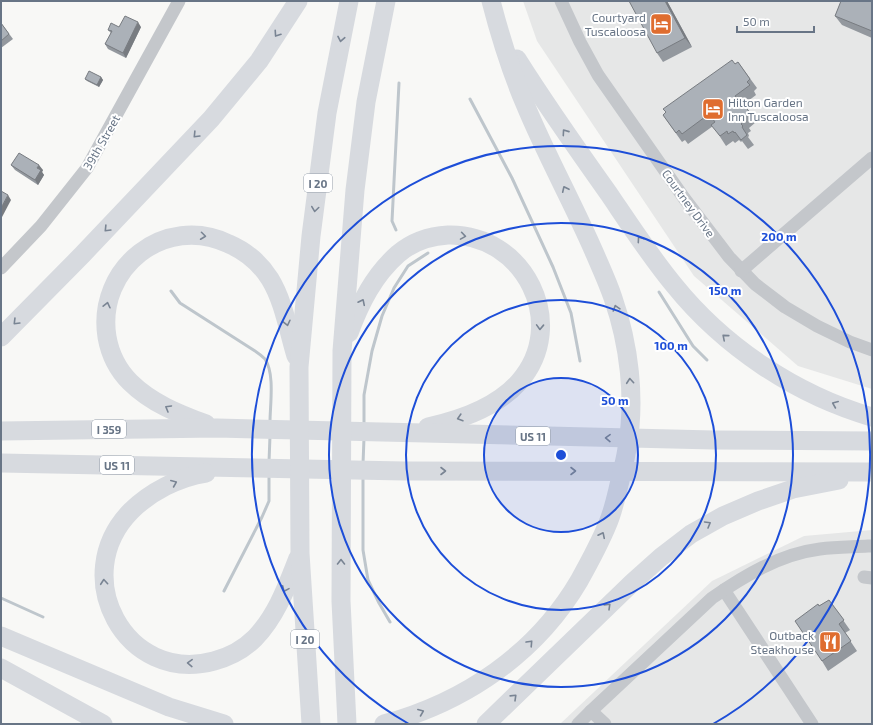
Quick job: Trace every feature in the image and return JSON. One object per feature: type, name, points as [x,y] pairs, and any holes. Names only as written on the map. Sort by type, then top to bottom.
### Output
[{"type":"highway","points":[[1,337],[211,120],[259,61],[298,1]]},
{"type":"highway","name":"I 20","points":[[311,724],[300,553],[299,366],[311,236],[325,128],[349,1]]},
{"type":"highway","points":[[347,724],[341,601],[342,351],[356,183],[366,102],[386,1]]},
{"type":"highway","points":[[384,724],[421,712],[472,688],[498,670],[527,646],[560,609],[587,566],[609,522],[628,447],[631,396],[626,346],[613,297],[583,228],[524,103],[499,30],[491,1]]},
{"type":"highway","points":[[499,30],[544,102],[651,256],[699,313],[727,339],[756,361],[782,377],[822,398],[857,413],[872,417]]},
{"type":"highway","points":[[225,428],[175,412],[139,390],[121,372],[109,350],[105,325],[108,300],[118,277],[134,257],[144,249],[167,238],[192,235],[205,236],[221,240],[250,256],[269,278],[277,293],[284,309],[289,334],[299,366]]},
{"type":"highway","points":[[342,351],[356,313],[366,293],[386,265],[399,253],[414,243],[441,236],[456,235],[468,237],[485,242],[500,250],[513,260],[524,273],[537,298],[540,323],[539,336],[533,360],[519,382],[500,398],[467,416],[443,424],[404,432]]},
{"type":"highway","name":"I 359","points":[[1,431],[225,428],[404,432]]},
{"type":"highway","name":"US 11","points":[[404,432],[713,440],[872,441]]},
{"type":"highway","name":"US 11","points":[[1,464],[404,471],[872,473]]},
{"type":"highway","points":[[234,468],[199,474],[166,486],[136,506],[119,526],[108,547],[105,559],[104,584],[110,607],[122,630],[140,647],[162,659],[175,662],[199,664],[223,658],[245,647],[255,638],[271,618],[300,553]]},
{"type":"highway","points":[[486,724],[633,582],[661,557],[691,534],[723,516],[758,500],[794,489],[872,473]]},
{"type":"highway","points":[[1,636],[169,707],[224,724]]},
{"type":"highway","points":[[1,668],[103,724]]},
{"type":"street","name":"39th Street","points":[[1,268],[41,226],[87,168],[179,1]]},
{"type":"street","name":"Courtney Drive","points":[[561,1],[580,42],[602,81],[684,198],[741,271],[784,307],[817,326],[850,342],[872,350]]},
{"type":"street","points":[[741,271],[872,158]]},
{"type":"street","points":[[578,724],[712,598],[752,572],[791,556],[819,549],[872,546]]},
{"type":"street","points":[[724,590],[812,724]]},
{"type":"street","points":[[592,712],[604,724]]},
{"type":"shaded area","points":[[523,1],[872,1],[872,389],[798,366],[694,276],[537,41]]},
{"type":"shaded area","points":[[872,530],[872,724],[560,724],[712,581],[804,536]]},
{"type":"building","name":"Courtyard Tuscaloosa","points":[[629,1],[665,1],[685,38],[657,53]]},
{"type":"building","points":[[841,1],[872,1],[872,31],[835,16]]},
{"type":"building","points":[[125,16],[138,22],[123,53],[105,44],[112,31],[108,30],[111,23],[119,27]]},
{"type":"building","points":[[1,23],[9,34],[1,41]]},
{"type":"building","name":"Hilton Garden Inn Tuscaloosa","points":[[732,60],[735,64],[738,62],[750,79],[747,82],[750,85],[735,96],[741,104],[743,103],[750,113],[742,118],[744,121],[741,124],[747,135],[741,140],[733,131],[728,134],[727,131],[720,136],[711,125],[715,122],[709,114],[682,134],[679,130],[676,133],[663,115],[666,112],[663,109]]},
{"type":"building","points":[[89,71],[101,77],[97,85],[85,79]]},
{"type":"building","points":[[19,153],[39,165],[37,168],[41,170],[35,180],[11,165]]},
{"type":"building","points":[[1,191],[8,195],[1,208]]},
{"type":"building","name":"Outback Steakhouse","points":[[829,600],[844,620],[839,624],[851,641],[822,661],[795,621],[818,604],[819,606]]},
{"type":"waterway","points":[[396,230],[392,221],[399,83]]},
{"type":"waterway","points":[[470,99],[512,178],[553,267],[571,313],[580,361]]},
{"type":"waterway","points":[[364,424],[364,395],[372,351],[382,316],[394,288],[408,266],[428,253]]},
{"type":"waterway","points":[[171,291],[180,303],[265,359],[268,365],[271,381],[270,422]]},
{"type":"waterway","points":[[659,292],[693,346],[707,360]]},
{"type":"waterway","points":[[269,462],[270,436]]},
{"type":"waterway","points":[[363,464],[364,438]]},
{"type":"waterway","points":[[224,591],[269,501],[269,474]]},
{"type":"waterway","points":[[363,476],[363,550],[368,580],[390,622]]},
{"type":"waterway","points":[[1,598],[43,617]]},
{"type":"place","name":"Courtyard Tuscaloosa","points":[[661,24]]},
{"type":"place","name":"Hilton Garden Inn Tuscaloosa","points":[[713,109]]},
{"type":"place","name":"Outback Steakhouse","points":[[830,642]]}]
